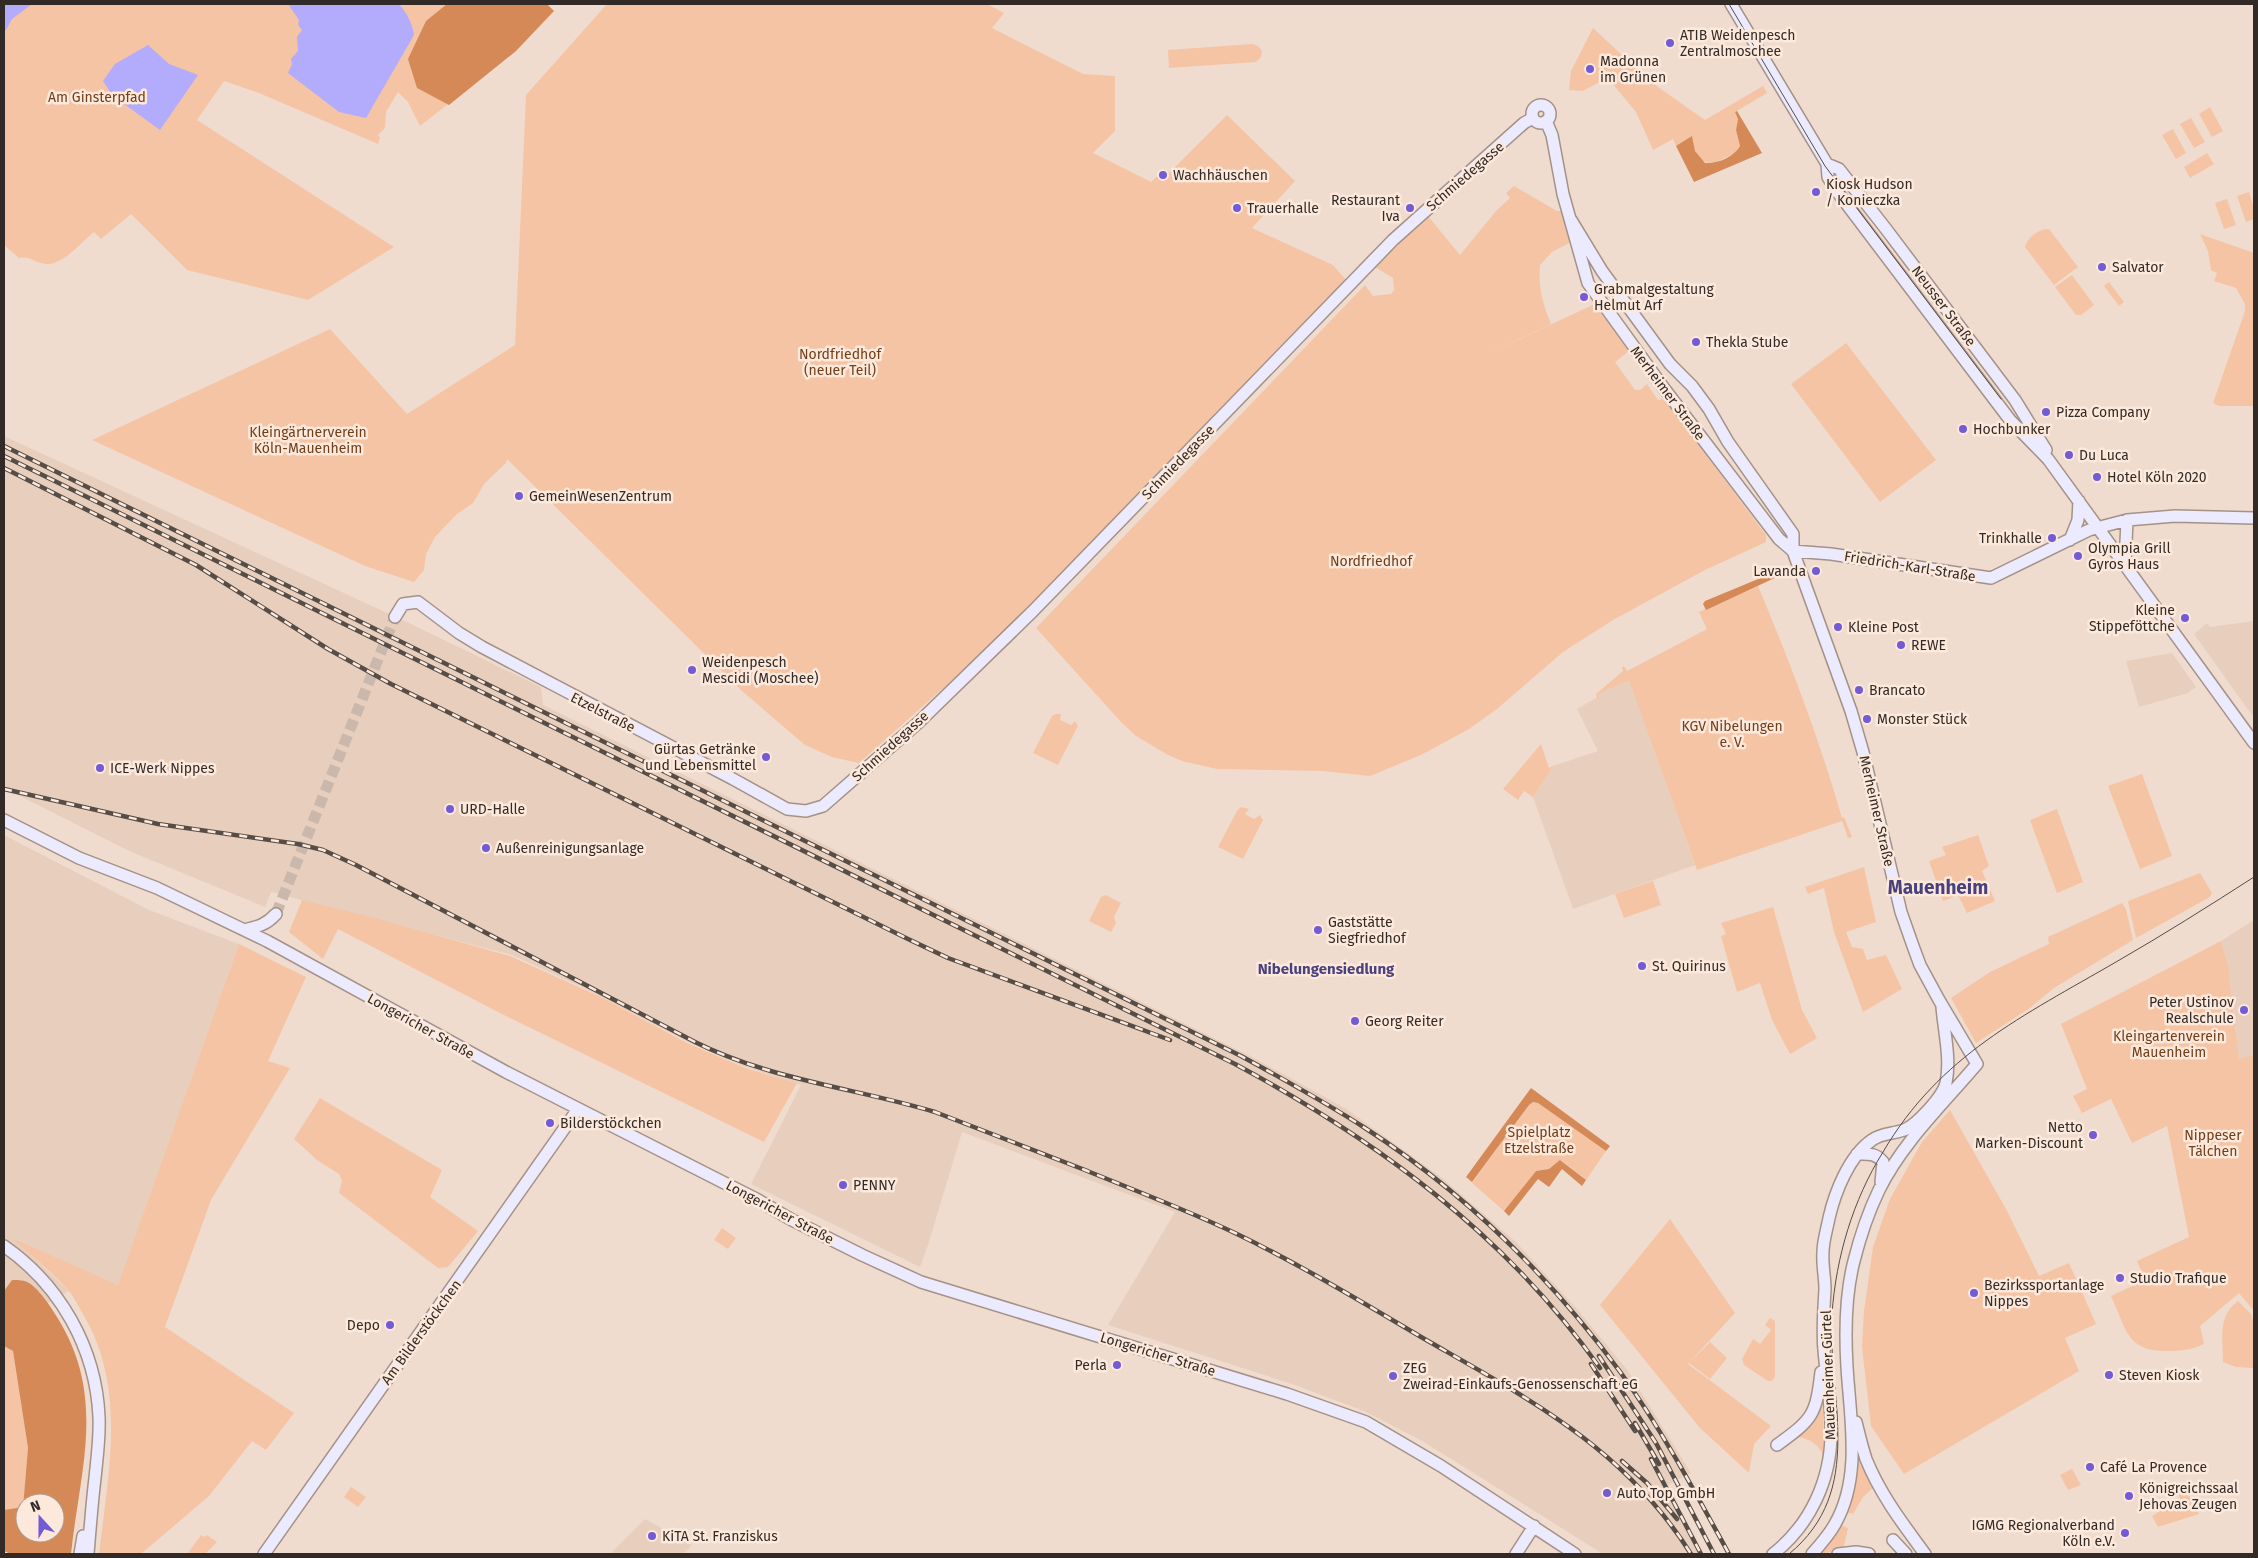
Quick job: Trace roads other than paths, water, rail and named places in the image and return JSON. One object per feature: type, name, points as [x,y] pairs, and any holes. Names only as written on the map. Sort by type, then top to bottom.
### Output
[{"type":"street","name":"Neusser Straße","points":[[1731,4],[1827,164],[1828,177],[1832,184],[2010,420],[2048,459],[2254,743]]},
{"type":"street","name":"Schmiedegasse","points":[[823,806],[919,722],[1033,611],[1393,240],[1524,123],[1533,118],[1539,123],[1546,121]]},
{"type":"street","name":"Merheimer Straße","points":[[1546,121],[1552,135],[1563,194],[1588,284],[1663,387],[1779,539],[1793,551]]},
{"type":"street","name":"Neusser Straße","points":[[1827,164],[1839,169],[2015,400],[2045,447],[2048,459]]},
{"type":"street","name":"Merheimer Straße","points":[[1571,220],[1602,271],[1670,364],[1692,386],[1728,442],[1793,534],[1793,551],[1864,752],[1901,912],[1920,965],[1977,1064]]},
{"type":"street","points":[[2070,540],[2078,520],[2079,501]]},
{"type":"street","name":"Friedrich-Karl-Straße","points":[[1793,551],[1831,554],[1992,578],[2098,527],[2127,520],[2175,516],[2254,518]]},
{"type":"street","points":[[2125,564],[2127,520]]},
{"type":"street","name":"Etzelstraße","points":[[395,617],[403,604],[418,602],[459,633],[482,647],[787,809],[806,811],[823,806]]},
{"type":"street","name":"Longericher Straße","points":[[4,820],[79,858],[157,888],[267,941],[482,1059],[792,1220],[921,1282],[1278,1391],[1366,1422],[1416,1451],[1534,1526],[1574,1554]]},
{"type":"street","points":[[244,930],[264,925],[276,914],[267,941]]},
{"type":"street","name":"Mauenheimer Gürtel","points":[[1773,1554],[1791,1539],[1805,1520],[1826,1476],[1830,1456],[1831,1431],[1824,1348],[1825,1279],[1823,1251],[1830,1215],[1840,1186],[1858,1154],[1874,1138],[1905,1130],[1915,1123],[1938,1098],[1946,1084],[1947,1067],[1942,1006]]},
{"type":"street","name":"Mauenheimer Gürtel","points":[[1812,1554],[1836,1523],[1851,1475],[1851,1407],[1846,1339],[1848,1299],[1853,1263],[1866,1222],[1880,1189],[1899,1158],[1977,1064]]},
{"type":"street","name":"Am Bilderstöckchen","points":[[264,1554],[578,1109]]},
{"type":"street","name":"Mauenheimer Gürtel","points":[[1858,1154],[1872,1154],[1878,1156],[1883,1162],[1880,1189]]},
{"type":"street","points":[[4,1246],[20,1258],[48,1286],[69,1315],[84,1345],[96,1389],[100,1416],[88,1554]]},
{"type":"street","points":[[1777,1445],[1802,1428],[1812,1413],[1818,1399],[1824,1348]]},
{"type":"street","points":[[1851,1407],[1866,1459],[1880,1489],[1925,1554]]},
{"type":"street","points":[[80,1554],[94,1480]]},
{"type":"street","points":[[1516,1554],[1534,1526]]},
{"type":"street","points":[[1893,1540],[1906,1554]]},
{"type":"street","points":[[1838,1554],[1856,1552],[1869,1554]]},
{"type":"tunnel","points":[[276,914],[395,617]]},
{"type":"tram line","points":[[1729,4],[1825,166],[2001,399]]},
{"type":"tram line","points":[[1789,1554],[1813,1529],[1828,1501],[1836,1472],[1838,1442],[1832,1314],[1837,1271],[1842,1250],[1855,1209],[1872,1170],[1906,1118],[1930,1089],[1957,1063],[2016,1020],[2203,910],[2254,877]]},
{"type":"railway","points":[[4,446],[1241,1056],[1365,1128],[1402,1153],[1471,1209],[1504,1239],[1565,1304],[1594,1338],[1636,1395],[1678,1462],[1729,1554]]},
{"type":"railway","points":[[4,456],[1235,1064],[1288,1094],[1339,1125],[1388,1159],[1436,1195],[1480,1233],[1523,1275],[1563,1320],[1600,1368]]},
{"type":"railway","points":[[4,468],[196,565],[328,649],[391,684],[908,939],[948,958],[1170,1040]]},
{"type":"railway","points":[[4,789],[158,824],[298,844],[323,850],[356,865],[695,1042],[724,1055],[783,1075],[935,1112],[1085,1170],[1218,1225],[1262,1246],[1334,1286],[1503,1384],[1573,1430],[1606,1456],[1637,1485],[1665,1517],[1691,1554]]},
{"type":"railway","points":[[1599,1356],[1656,1443],[1714,1554]]},
{"type":"railway","points":[[1591,1364],[1635,1431]]},
{"type":"railway","points":[[1635,1423],[1659,1464]]},
{"type":"railway","points":[[1651,1459],[1701,1554]]},
{"type":"railway","points":[[1622,1461],[1647,1483],[1677,1519]]},
{"type":"place","name":"ATIB Weidenpesch Zentralmoschee","points":[[1670,43]]},
{"type":"place","name":"Madonna im Grünen","points":[[1590,69]]},
{"type":"place","name":"Wachhäuschen","points":[[1163,175]]},
{"type":"place","name":"Kiosk Hudson / Konieczka","points":[[1816,192]]},
{"type":"place","name":"Trauerhalle","points":[[1237,208]]},
{"type":"place","name":"Restaurant Iva","points":[[1410,208]]},
{"type":"place","name":"Salvator","points":[[2102,267]]},
{"type":"place","name":"Grabmalgestaltung Helmut Arf","points":[[1584,297]]},
{"type":"place","name":"Thekla Stube","points":[[1696,342]]},
{"type":"place","name":"Pizza Company","points":[[2046,412]]},
{"type":"place","name":"Hochbunker","points":[[1963,429]]},
{"type":"place","name":"Du Luca","points":[[2069,455]]},
{"type":"place","name":"Hotel Köln 2020","points":[[2097,477]]},
{"type":"place","name":"GemeinWesenZentrum","points":[[519,496]]},
{"type":"place","name":"Trinkhalle","points":[[2052,538]]},
{"type":"place","name":"Olympia Grill Gyros Haus","points":[[2078,556]]},
{"type":"place","name":"Lavanda","points":[[1816,571]]},
{"type":"place","name":"Kleine Stippeföttche","points":[[2185,618]]},
{"type":"place","name":"Kleine Post","points":[[1838,627]]},
{"type":"place","name":"REWE","points":[[1901,645]]},
{"type":"place","name":"Weidenpesch Mescidi (Moschee)","points":[[692,670]]},
{"type":"place","name":"Brancato","points":[[1859,690]]},
{"type":"place","name":"Monster Stück","points":[[1867,719]]},
{"type":"place","name":"Gürtas Getränke und Lebensmittel","points":[[766,757]]},
{"type":"place","name":"ICE-Werk Nippes","points":[[100,768]]},
{"type":"place","name":"URD-Halle","points":[[450,809]]},
{"type":"place","name":"Außenreinigungsanlage","points":[[486,848]]},
{"type":"place","name":"Gaststätte Siegfriedhof","points":[[1318,930]]},
{"type":"place","name":"St. Quirinus","points":[[1642,966]]},
{"type":"place","name":"Peter Ustinov Realschule","points":[[2244,1010]]},
{"type":"place","name":"Georg Reiter","points":[[1355,1021]]},
{"type":"place","name":"Bilderstöckchen","points":[[550,1123]]},
{"type":"place","name":"Netto Marken-Discount","points":[[2093,1135]]},
{"type":"place","name":"PENNY","points":[[843,1185]]},
{"type":"place","name":"Studio Trafique","points":[[2120,1278]]},
{"type":"place","name":"Bezirkssportanlage Nippes","points":[[1974,1293]]},
{"type":"place","name":"Depo","points":[[390,1325]]},
{"type":"place","name":"Perla","points":[[1117,1365]]},
{"type":"place","name":"Steven Kiosk","points":[[2109,1375]]},
{"type":"place","name":"ZEG Zweirad-Einkaufs-Genossenschaft eG","points":[[1393,1376]]},
{"type":"place","name":"Café La Provence","points":[[2090,1467]]},
{"type":"place","name":"Auto Top GmbH","points":[[1607,1493]]},
{"type":"place","name":"Königreichssaal Jehovas Zeugen","points":[[2129,1496]]},
{"type":"place","name":"IGMG Regionalverband Köln e.V.","points":[[2125,1533]]},
{"type":"place","name":"KiTA St. Franziskus","points":[[652,1536]]},
{"type":"district","name":"Mauenheim","points":[[1938,887]]},
{"type":"district","name":"Nibelungensiedlung","points":[[1326,969]]},
{"type":"park label","name":"Am Ginsterpfad","points":[[97,97]]},
{"type":"park label","name":"Nordfriedhof (neuer Teil)","points":[[840,362]]},
{"type":"park label","name":"Kleingärtnerverein Köln-Mauenheim","points":[[308,440]]},
{"type":"park label","name":"Nordfriedhof","points":[[1371,561]]},
{"type":"park label","name":"KGV Nibelungen e. V.","points":[[1732,734]]},
{"type":"park label","name":"Kleingartenverein Mauenheim","points":[[2169,1044]]},
{"type":"park label","name":"Spielplatz Etzelstraße","points":[[1539,1140]]},
{"type":"park label","name":"Nippeser Tälchen","points":[[2213,1144]]}]
